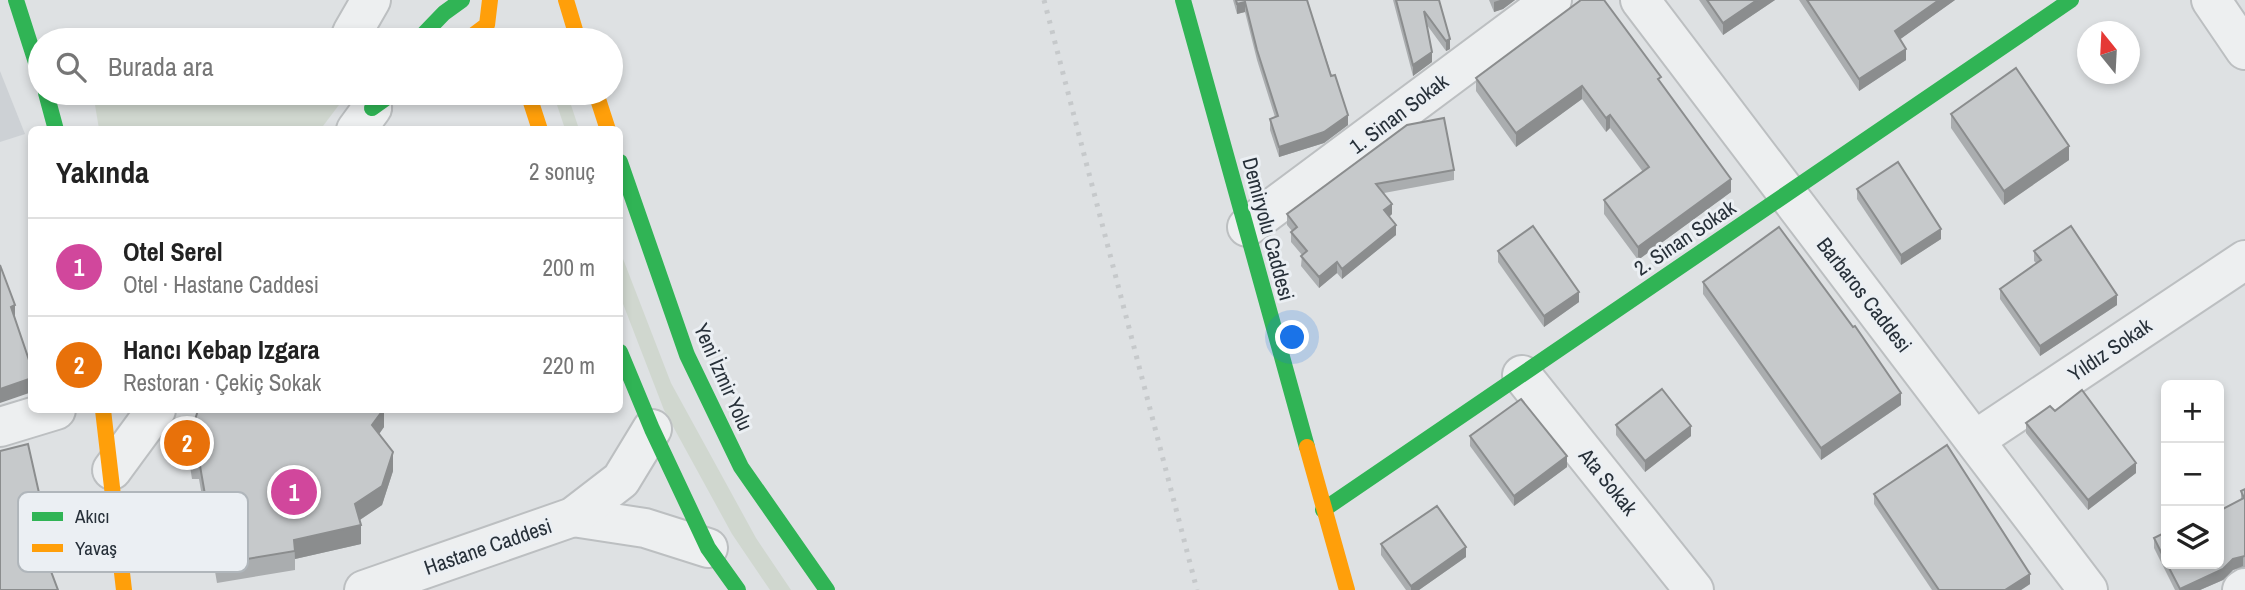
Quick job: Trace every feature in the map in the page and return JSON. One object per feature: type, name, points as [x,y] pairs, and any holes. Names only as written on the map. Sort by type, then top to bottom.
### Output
[{"type":"main road","points":[[16,0],[28,38]]},
{"type":"main road","points":[[430,28],[462,0]]},
{"type":"main road","points":[[483,28],[487,25],[490,0]]},
{"type":"main road","points":[[566,0],[574,28]]},
{"type":"main road","name":"Demiryolu Caddesi","points":[[1183,0],[1347,590]]},
{"type":"main road","name":"2. Sinan Sokak","points":[[1323,510],[2071,0]]},
{"type":"main road","points":[[49,105],[55,126]]},
{"type":"main road","points":[[532,105],[539,126]]},
{"type":"main road","points":[[600,105],[607,126]]},
{"type":"main road","name":"Yeni İzmir Yolu","points":[[623,171],[687,355],[741,467],[827,590]]},
{"type":"main road","points":[[623,359],[652,429],[708,548],[738,590]]},
{"type":"main road","points":[[103,413],[114,492]]},
{"type":"main road","points":[[122,572],[124,590]]},
{"type":"street","points":[[355,28],[371,0]]},
{"type":"street","name":"1. Sinan Sokak","points":[[1247,227],[1552,0]]},
{"type":"street","name":"Barbaros Caddesi","points":[[1640,0],[2088,590]]},
{"type":"street","points":[[2211,0],[2245,50]]},
{"type":"street","name":"Yıldız Sokak","points":[[1975,440],[2245,260]]},
{"type":"street","name":"Ata Sokak","points":[[1522,375],[1695,590]]},
{"type":"street","points":[[0,428],[47,413]]},
{"type":"street","points":[[112,470],[154,413]]},
{"type":"street","points":[[573,517],[621,480],[652,429]]},
{"type":"street","points":[[573,517],[645,528],[708,548]]},
{"type":"street","name":"Hastane Caddesi","points":[[364,590],[573,517]]},
{"type":"shaded area","points":[[0,71],[25,134],[0,142]]},
{"type":"shaded area","points":[[95,105],[339,105],[323,126],[98,126]]},
{"type":"shaded area","points":[[557,105],[571,105],[578,126],[564,126]]},
{"type":"shaded area","points":[[623,259],[671,383],[756,538],[791,590],[770,590],[732,534],[664,410],[623,304]]},
{"type":"building","points":[[1236,0],[1307,0],[1331,76],[1335,75],[1348,115],[1324,132],[1279,147],[1270,119],[1278,116],[1245,2],[1237,4]]},
{"type":"building","points":[[1396,0],[1439,0],[1450,39],[1446,41],[1424,11],[1432,52],[1413,65]]},
{"type":"building","points":[[1581,0],[1604,0],[1731,179],[1638,247],[1604,200],[1649,167],[1610,115],[1606,118],[1582,86],[1516,133],[1476,78]]},
{"type":"building","points":[[1707,0],[1757,0],[1723,23]]},
{"type":"building","points":[[1807,0],[1939,0],[1895,31],[1906,49],[1859,79]]},
{"type":"building","points":[[2016,68],[2069,146],[2004,191],[1951,114]]},
{"type":"building","points":[[1444,118],[1454,170],[1376,184],[1392,204],[1384,210],[1396,225],[1342,269],[1337,262],[1319,277],[1301,256],[1307,251],[1291,232],[1297,227],[1287,214],[1407,125]]},
{"type":"building","points":[[1898,162],[1941,229],[1901,255],[1857,189]]},
{"type":"building","points":[[1533,226],[1579,292],[1544,316],[1498,251]]},
{"type":"building","points":[[2071,226],[2117,295],[2040,346],[2000,289],[2041,260],[2034,251]]},
{"type":"building","points":[[1779,227],[1853,327],[1855,326],[1901,393],[1821,448],[1703,282]]},
{"type":"building","points":[[0,265],[15,305],[11,307],[28,357],[28,379],[0,389]]},
{"type":"building","points":[[1662,389],[1691,426],[1645,461],[1616,425]]},
{"type":"building","points":[[2082,390],[2136,463],[2088,500],[2026,423],[2050,406],[2055,411]]},
{"type":"building","points":[[1521,399],[1567,456],[1514,496],[1470,436]]},
{"type":"building","points":[[197,413],[381,413],[372,425],[393,452],[382,486],[355,504],[361,525],[294,540],[295,551],[248,559],[248,492],[205,492],[199,460],[192,460],[189,440]]},
{"type":"building","points":[[28,444],[39,492],[18,492],[18,572],[51,572],[58,590],[0,590],[0,451]]},
{"type":"building","points":[[1947,445],[2030,574],[2005,590],[1939,590],[1874,494]]},
{"type":"building","points":[[2245,489],[2245,556],[2233,559],[2224,568],[2224,508],[2244,498],[2241,491]]},
{"type":"building","points":[[1437,506],[1466,547],[1411,586],[1381,544]]},
{"type":"building","points":[[2161,534],[2161,552],[2154,538]]},
{"type":"building","points":[[2170,569],[2223,569],[2180,589]]},
{"type":"railway","points":[[1044,0],[1197,590]]},
{"type":"traffic: fast","points":[[16,0],[28,38]]},
{"type":"traffic: fast","points":[[430,28],[462,0]]},
{"type":"traffic: fast","points":[[1183,0],[1307,447]]},
{"type":"traffic: fast","points":[[1323,510],[2071,0]]},
{"type":"traffic: fast","points":[[49,105],[55,126]]},
{"type":"traffic: fast","points":[[372,108],[376,105]]},
{"type":"traffic: fast","points":[[623,171],[687,355],[741,467],[827,590]]},
{"type":"traffic: fast","points":[[623,359],[652,429],[708,548],[738,590]]},
{"type":"traffic: slow","points":[[483,28],[487,25],[490,0]]},
{"type":"traffic: slow","points":[[566,0],[574,28]]},
{"type":"traffic: slow","points":[[532,105],[539,126]]},
{"type":"traffic: slow","points":[[600,105],[607,126]]},
{"type":"traffic: slow","points":[[103,413],[113,492]]},
{"type":"traffic: slow","points":[[1307,447],[1347,590]]},
{"type":"traffic: slow","points":[[122,572],[124,590]]},
{"type":"place","name":"Hancı Kebap Izgara","points":[[187,443]]},
{"type":"place","name":"Otel Serel","points":[[294,492]]}]
